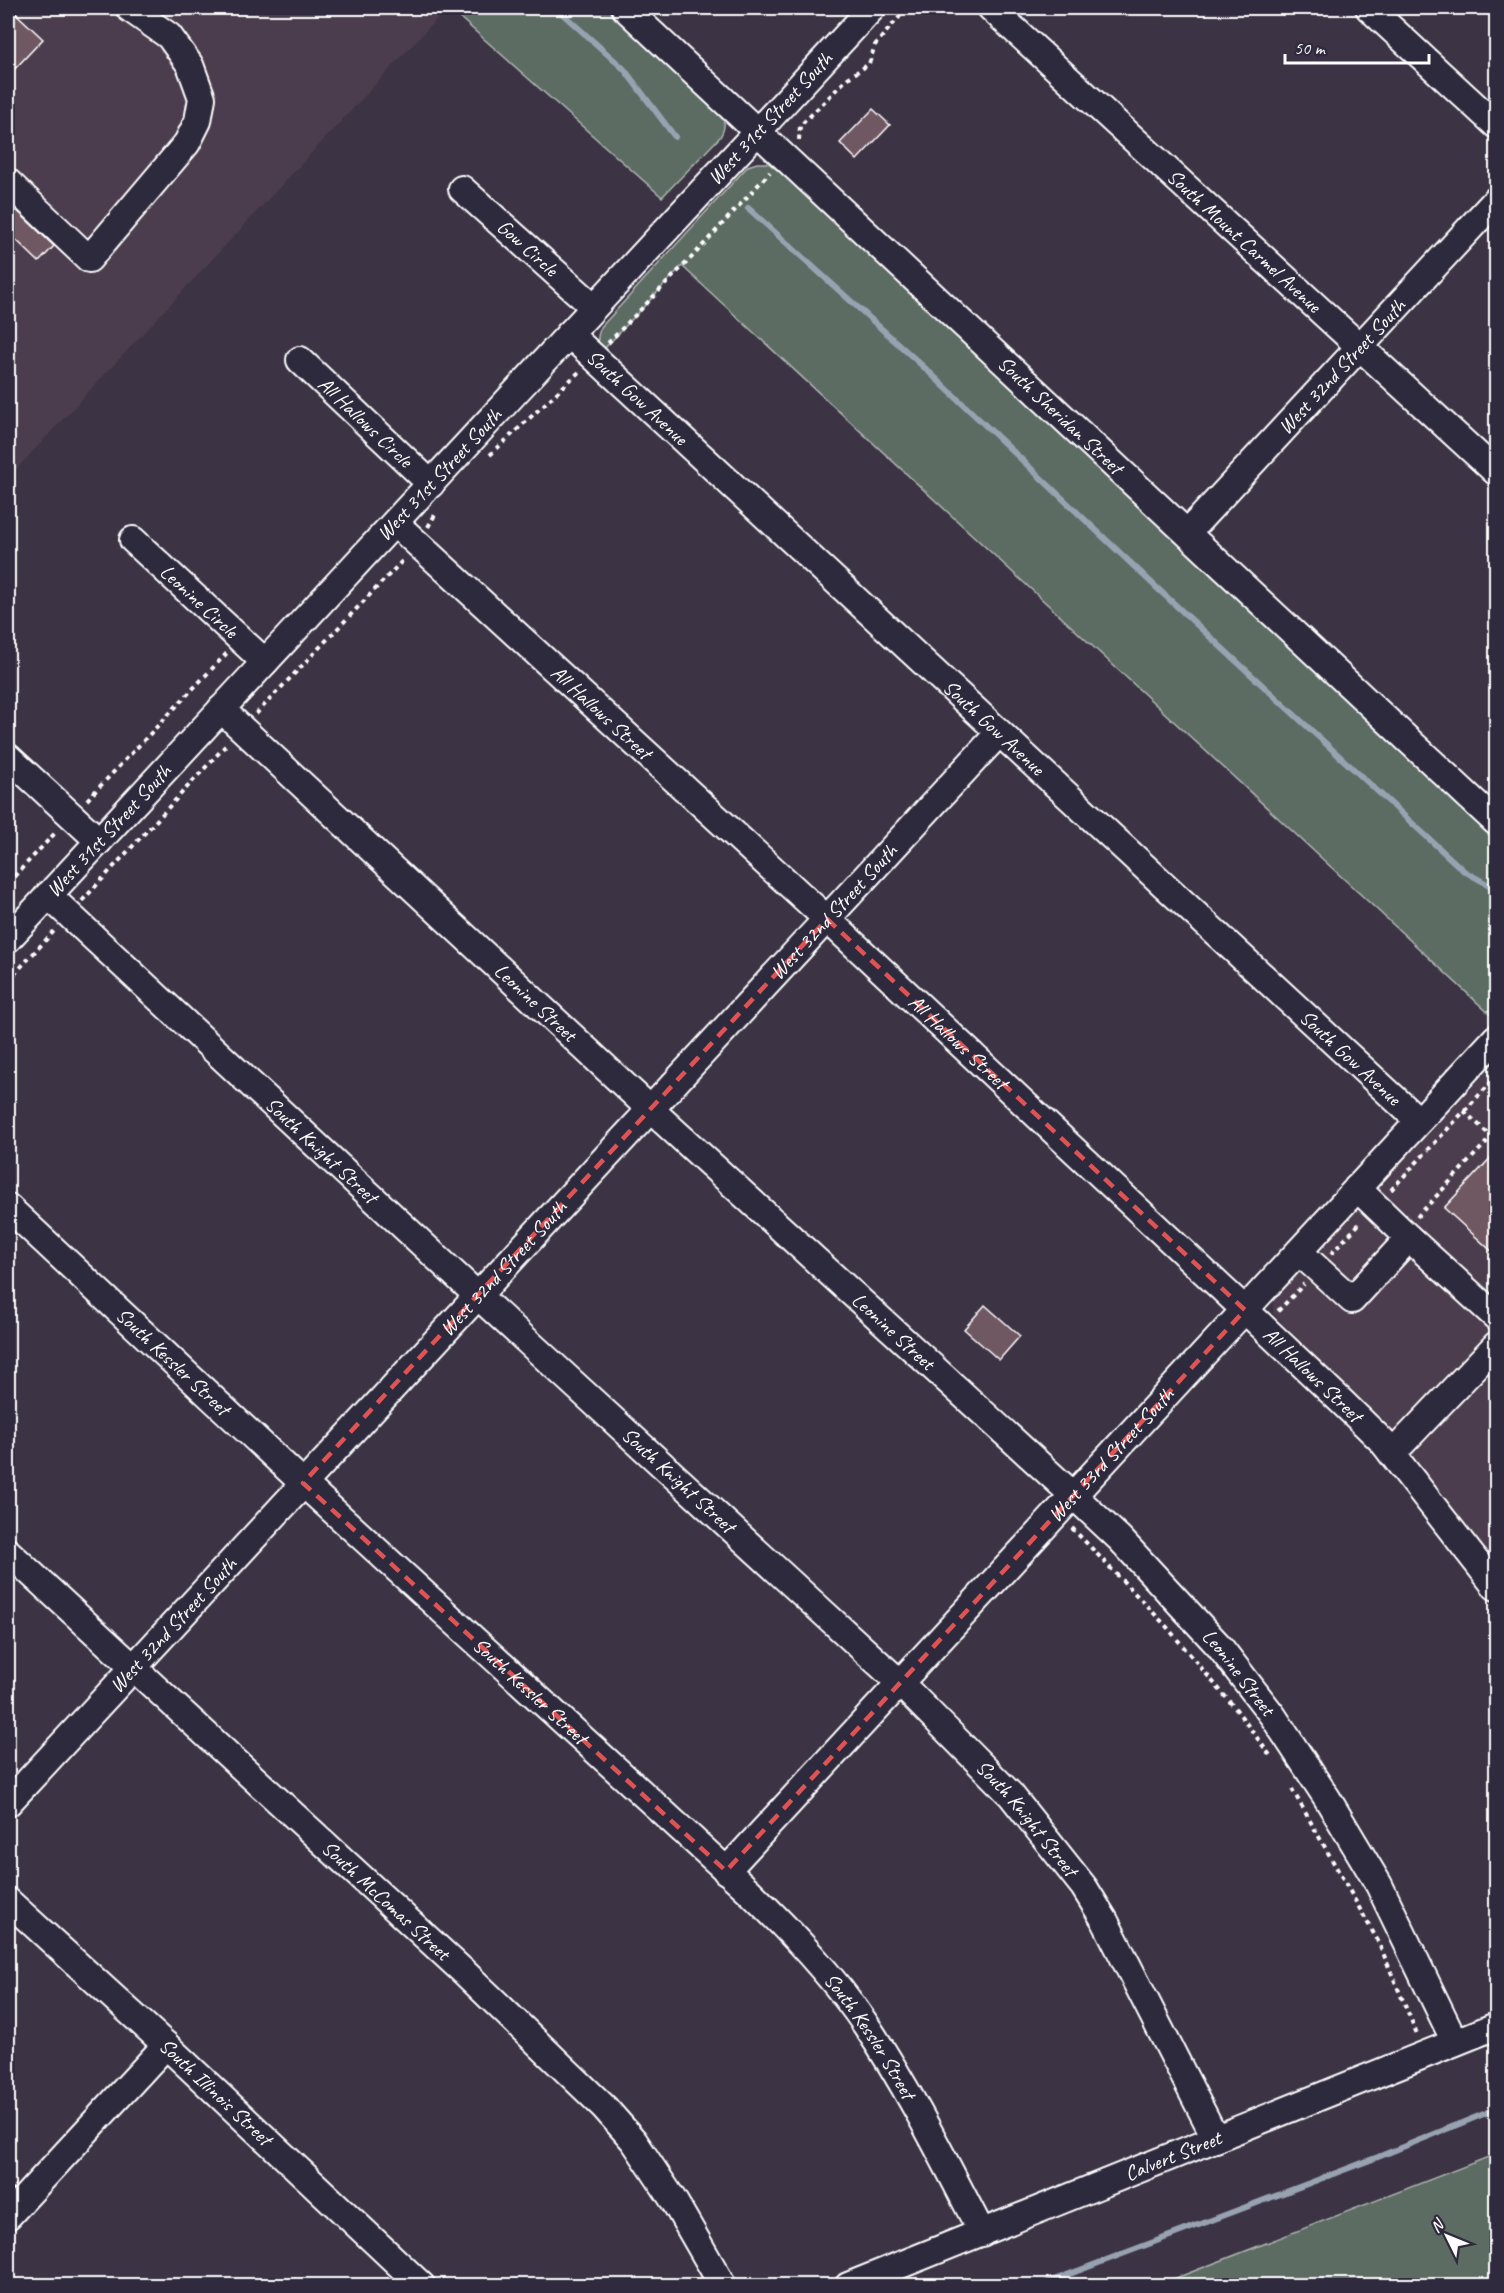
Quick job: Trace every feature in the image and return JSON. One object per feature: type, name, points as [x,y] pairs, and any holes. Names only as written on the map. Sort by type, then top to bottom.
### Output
[{"type":"street","points":[[8,182],[89,259],[187,143],[198,121],[202,98],[190,65],[169,36],[129,8]]},
{"type":"street","name":"South Sheridan Street","points":[[626,8],[1497,822]]},
{"type":"street","name":"West 31st Street South","points":[[8,939],[395,523],[436,494],[569,334],[872,8]]},
{"type":"street","name":"South Mount Carmel Avenue","points":[[991,8],[1497,472]]},
{"type":"street","points":[[1369,8],[1497,125]]},
{"type":"street","name":"Gow Circle","points":[[462,189],[594,307]]},
{"type":"street","name":"West 32nd Street South","points":[[1188,531],[1359,345],[1497,200]]},
{"type":"street","name":"South Gow Avenue","points":[[569,334],[1419,1121]]},
{"type":"street","name":"All Hallows Circle","points":[[300,360],[436,494]]},
{"type":"street","name":"All Hallows Street","points":[[395,523],[826,919],[1382,1441],[1497,1587]]},
{"type":"street","name":"Leonine Circle","points":[[133,540],[265,662]]},
{"type":"street","name":"Leonine Street","points":[[221,709],[649,1108],[1074,1495],[1120,1539],[1220,1646],[1273,1716],[1327,1798],[1379,1885],[1455,2042]]},
{"type":"street","name":"West 32nd Street South","points":[[8,1803],[649,1108],[999,733]]},
{"type":"street","points":[[8,757],[99,841]]},
{"type":"street","name":"South Knight Street","points":[[48,895],[477,1295],[900,1683],[1011,1795],[1084,1887],[1118,1944],[1216,2139]]},
{"type":"street","name":"West 33rd Street South","points":[[726,1871],[1497,1038]]},
{"type":"street","points":[[1357,1188],[1497,1317]]},
{"type":"street","name":"South Kessler Street","points":[[8,1207],[303,1483],[749,1891],[803,1946],[866,2025],[920,2113],[982,2233]]},
{"type":"street","points":[[1299,1252],[1352,1300],[1406,1235]]},
{"type":"street","points":[[1392,1454],[1497,1345]]},
{"type":"street","name":"South McComas Street","points":[[8,1552],[475,1983],[620,2123],[674,2201],[723,2286]]},
{"type":"street","name":"South Illinois Street","points":[[8,1902],[166,2045],[422,2286]]},
{"type":"street","name":"Calvert Street","points":[[848,2286],[1497,2025]]},
{"type":"street","points":[[8,2216],[166,2045]]},
{"type":"path","points":[[489,456],[594,357],[693,256],[799,141],[800,126],[848,78],[870,64],[874,45],[907,8]]},
{"type":"path","points":[[8,981],[418,544],[436,494]]},
{"type":"path","points":[[8,883],[228,652]]},
{"type":"path","points":[[1459,1106],[1497,1141]]},
{"type":"path","points":[[1406,1235],[1497,1132]]},
{"type":"path","points":[[1068,1524],[1166,1626],[1235,1708],[1275,1762]]},
{"type":"path","points":[[1288,1783],[1318,1832],[1378,1941],[1417,2034],[1406,2039]]},
{"type":"highlighted area","points":[[827,919],[1245,1310],[726,1871],[303,1483]]},
{"type":"shaded area","points":[[8,8],[383,8],[388,12],[447,8],[8,478]]},
{"type":"shaded area","points":[[1496,1062],[1496,1567],[1477,1540],[1381,1423],[1273,1313],[1273,1303],[1283,1288]]},
{"type":"green space","points":[[449,8],[608,8],[713,105],[722,117],[723,132],[662,197]]},
{"type":"green space","points":[[768,163],[780,172],[1496,835],[1496,1015],[1494,1018],[682,266],[603,350],[598,339],[601,327],[748,166]]},
{"type":"green space","points":[[1496,2154],[1496,2285],[1158,2285]]},
{"type":"building","points":[[8,8],[43,39],[8,76]]},
{"type":"building","points":[[873,109],[890,125],[857,160],[840,143]]},
{"type":"building","points":[[8,202],[54,246],[39,262],[8,232]]},
{"type":"building","points":[[1497,1151],[1497,1256],[1444,1208]]},
{"type":"building","points":[[985,1305],[1020,1336],[999,1360],[964,1329]]},
{"type":"waterway","points":[[556,8],[624,69],[675,137]]},
{"type":"waterway","points":[[748,208],[927,370],[1157,588],[1464,871],[1496,889]]},
{"type":"waterway","points":[[1038,2286],[1378,2157],[1496,2109]]}]
